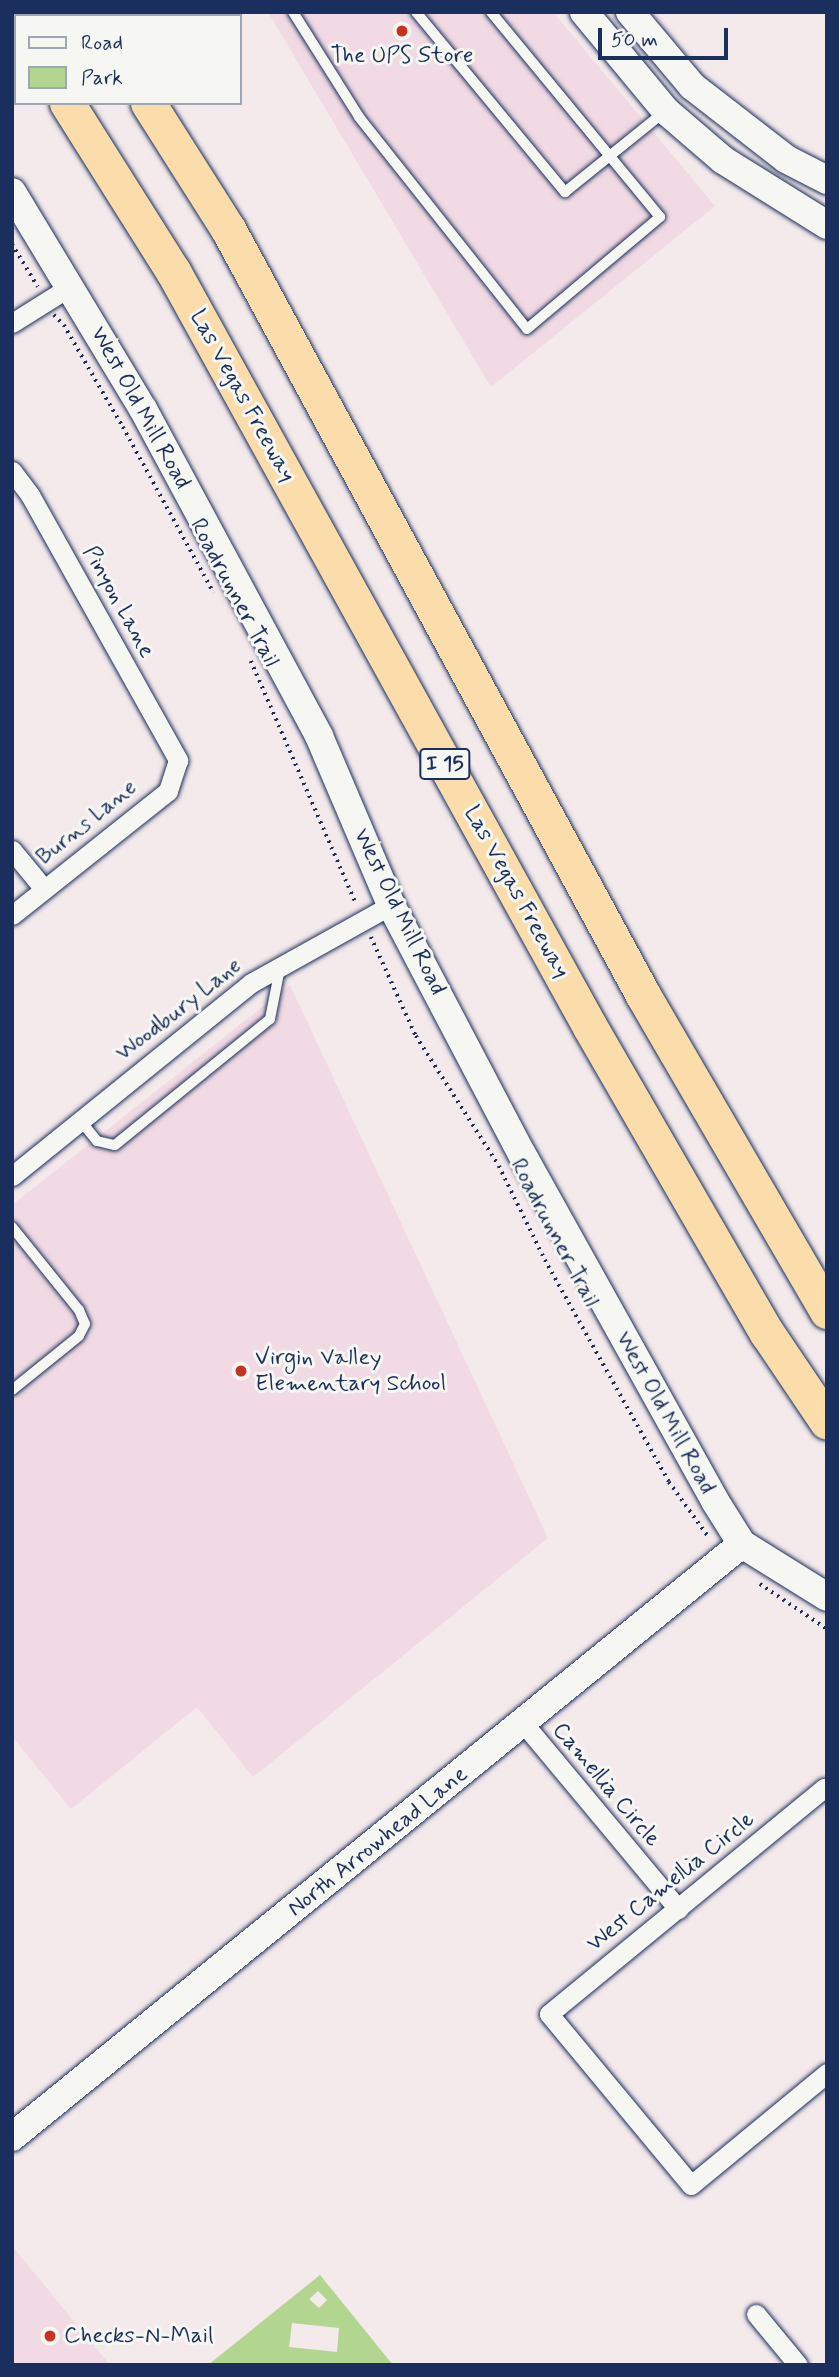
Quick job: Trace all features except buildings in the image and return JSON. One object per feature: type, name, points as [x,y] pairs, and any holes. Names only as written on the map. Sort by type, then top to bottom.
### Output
[{"type":"highway","name":"Las Vegas Freeway","points":[[68,105],[173,271],[590,1027],[767,1333],[827,1422]]},
{"type":"highway","name":"I 15","points":[[149,105],[228,229],[643,995],[827,1311]]},
{"type":"street","points":[[584,12],[666,111],[723,160],[827,225]]},
{"type":"street","points":[[631,12],[692,86],[786,159],[827,180]]},
{"type":"street","name":"West Old Mill Road","points":[[12,192],[143,409],[319,736],[391,905],[596,1290],[742,1544],[827,1597]]},
{"type":"street","points":[[12,323],[71,286]]},
{"type":"street","name":"Pinyon Lane","points":[[12,471],[30,495],[178,760]]},
{"type":"street","name":"Burns Lane","points":[[12,915],[167,790],[178,760]]},
{"type":"street","points":[[12,850],[44,889]]},
{"type":"street","name":"Woodbury Lane","points":[[12,1175],[251,982],[391,905]]},
{"type":"street","name":"North Arrowhead Lane","points":[[12,2137],[524,1724],[742,1544]]},
{"type":"street","name":"Camellia Circle","points":[[524,1724],[678,1909]]},
{"type":"street","name":"West Camellia Circle","points":[[825,1790],[549,2014],[691,2185],[827,2073]]},
{"type":"street","points":[[756,2314],[798,2365]]},
{"type":"lane","points":[[293,12],[359,117],[527,329],[660,217],[491,12]]},
{"type":"lane","points":[[416,12],[565,192],[666,111]]},
{"type":"lane","points":[[80,1121],[97,1142],[115,1145],[270,1019],[281,964]]},
{"type":"lane","points":[[12,1227],[79,1310],[85,1324],[79,1336],[12,1390]]},
{"type":"path","points":[[12,244],[34,281]]},
{"type":"path","name":"Roadrunner Trail","points":[[56,320],[64,325],[218,598]]},
{"type":"path","name":"Roadrunner Trail","points":[[247,653],[354,898]]},
{"type":"path","name":"Roadrunner Trail","points":[[374,942],[416,1036],[499,1166],[545,1260],[669,1482],[710,1538]]},
{"type":"path","points":[[753,1578],[827,1629]]},
{"type":"shaded area","points":[[268,12],[553,12],[715,206],[491,387]]},
{"type":"shaded area","name":"Virgin Valley Elementary School","points":[[290,985],[548,1538],[253,1777],[197,1707],[71,1809],[12,1736],[12,1205]]},
{"type":"shaded area","points":[[12,2246],[110,2365],[12,2365]]},
{"type":"green space","points":[[320,2275],[393,2365],[208,2365]],"holes":[[[318,2291],[327,2300],[319,2308],[309,2299]],[[292,2323],[339,2328],[337,2352],[289,2347]]]},
{"type":"place","name":"The UPS Store","points":[[402,31]]},
{"type":"place","name":"Virgin Valley Elementary School","points":[[241,1371]]},
{"type":"place","name":"Checks-N-Mail","points":[[50,2336]]}]
